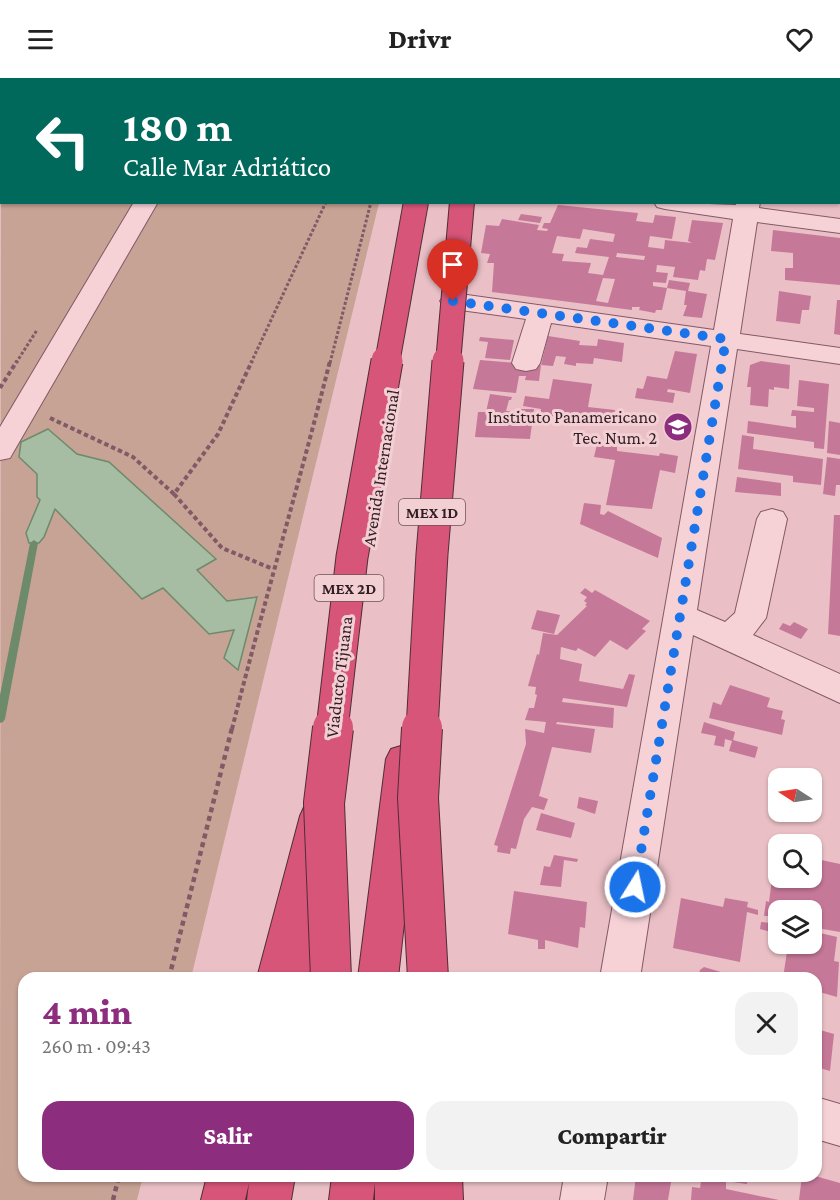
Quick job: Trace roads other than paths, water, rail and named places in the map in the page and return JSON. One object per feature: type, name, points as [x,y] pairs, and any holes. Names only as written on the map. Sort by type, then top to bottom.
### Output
[{"type":"highway","name":"Viaducto Tijuana","points":[[331,972],[324,803],[352,557],[416,204]]},
{"type":"highway","name":"Avenida Internacional","points":[[278,972],[339,730],[423,204]]},
{"type":"highway","points":[[428,972],[418,798],[432,554],[464,204]]},
{"type":"highway","name":"MEX 1D","points":[[379,972],[424,590],[464,204]]},
{"type":"highway","points":[[306,972],[339,730]]},
{"type":"highway","points":[[396,821],[399,972]]},
{"type":"highway","points":[[223,1200],[228,1182]]},
{"type":"highway","points":[[269,1200],[272,1182]]},
{"type":"highway","points":[[338,1182],[339,1200]]},
{"type":"highway","points":[[351,1200],[353,1182]]},
{"type":"highway","points":[[397,1200],[398,1182]]},
{"type":"highway","points":[[440,1182],[441,1200]]},
{"type":"street","points":[[0,451],[12,409],[145,204]]},
{"type":"street","points":[[692,204],[747,208],[840,226]]},
{"type":"street","points":[[621,972],[747,208]]},
{"type":"street","points":[[453,301],[840,356]]},
{"type":"street","points":[[526,363],[541,313]]},
{"type":"street","points":[[730,637],[750,618],[772,519]]},
{"type":"street","points":[[681,616],[835,684]]},
{"type":"street","points":[[822,1120],[840,1125]]},
{"type":"street","points":[[582,1200],[585,1182]]},
{"type":"waterway","points":[[0,719],[34,543]]},
{"type":"place","name":"Instituto Panamericano Tec. Num. 2","points":[[678,427]]}]
